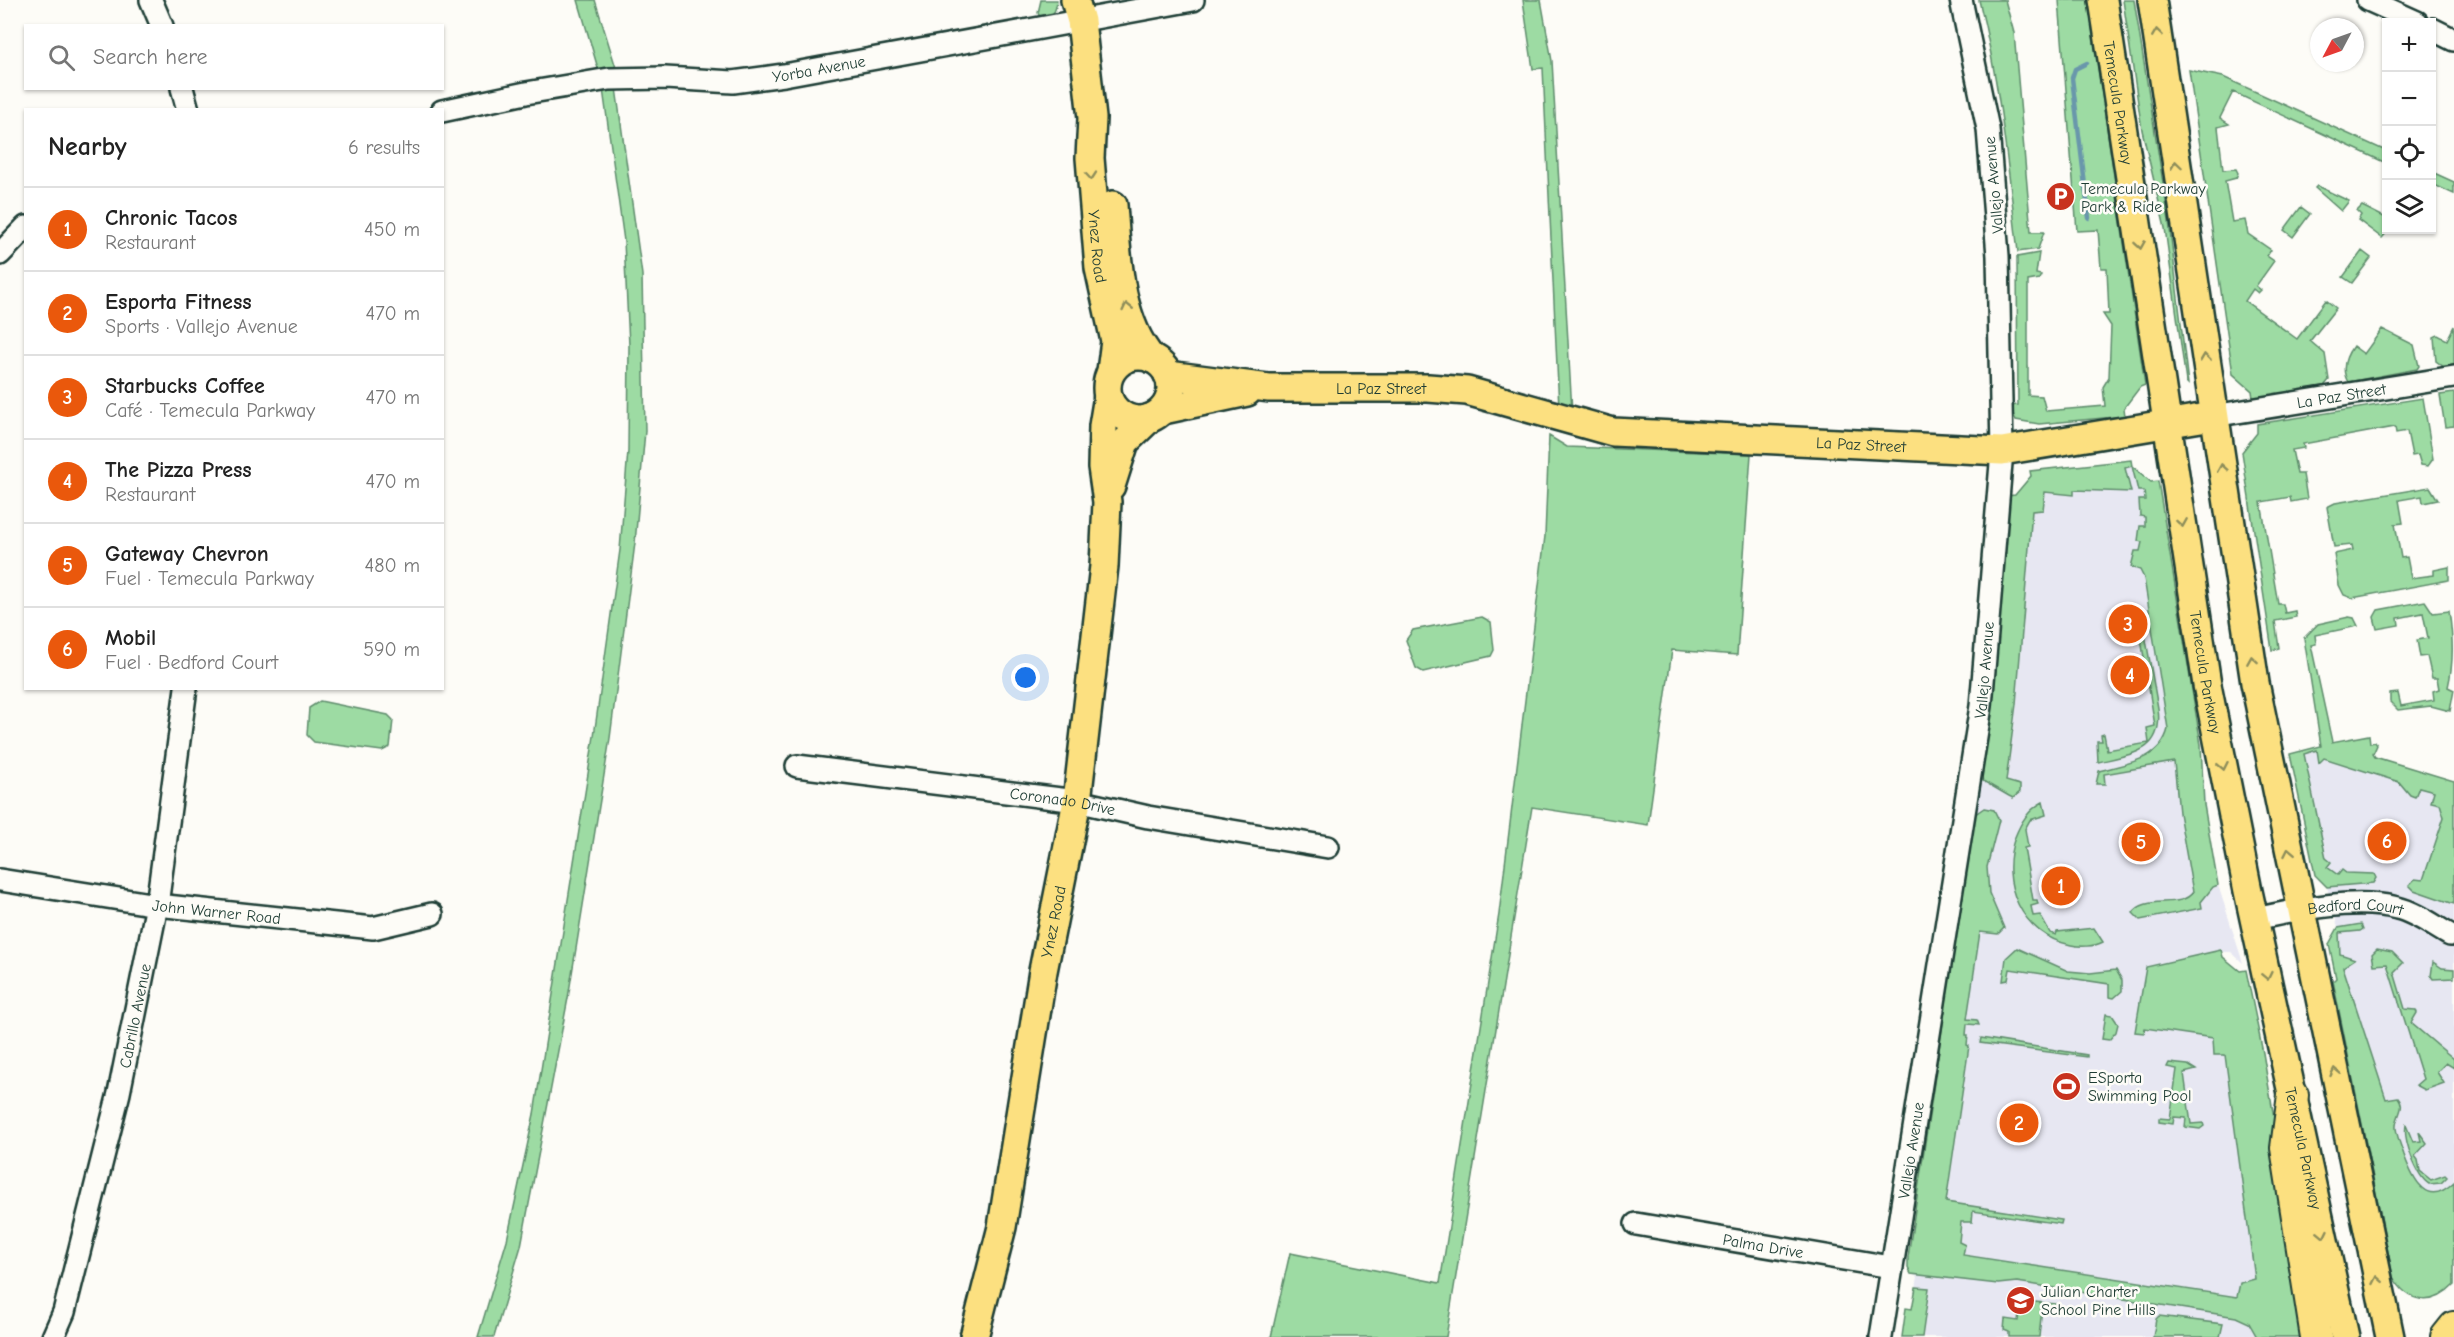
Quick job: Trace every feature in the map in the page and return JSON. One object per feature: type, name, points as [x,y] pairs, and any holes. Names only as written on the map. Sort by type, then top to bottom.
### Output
[{"type":"highway","points":[[2293,1095],[2286,1148],[2316,1337]]},
{"type":"highway","points":[[2446,1337],[2454,1327]]},
{"type":"main road","name":"Temecula Parkway","points":[[2103,0],[2207,685],[2254,919],[2345,1337]]},
{"type":"main road","points":[[2152,0],[2213,416],[2256,683],[2300,909],[2390,1337]]},
{"type":"main road","name":"Ynez Road","points":[[974,1337],[1002,1227],[1043,971],[1077,801],[1104,566],[1107,502],[1102,468],[1103,426],[1115,341],[1099,268],[1090,158],[1092,118],[1078,10]]},
{"type":"main road","name":"Ynez Road","points":[[1092,118],[1105,138],[1108,153],[1116,241],[1128,311],[1142,344],[1160,367]]},
{"type":"main road","points":[[1134,356],[1160,367],[1171,393],[1156,414],[1135,420],[1121,414],[1109,384],[1117,364],[1134,356]]},
{"type":"main road","name":"La Paz Street","points":[[1160,367],[1269,388],[1428,388],[1467,391],[1613,432],[2002,451],[2213,416]]},
{"type":"main road","name":"La Paz Street","points":[[1156,414],[1269,388]]},
{"type":"main road","name":"Ynez Road","points":[[1107,502],[1125,442],[1156,414]]},
{"type":"street","points":[[151,0],[161,24]]},
{"type":"street","name":"Yorba Avenue","points":[[444,111],[526,93],[609,79],[665,78],[733,82],[774,77],[1078,10],[1193,0]]},
{"type":"street","name":"Vallejo Avenue","points":[[1881,1337],[1981,706],[2002,451],[1998,256],[1988,129],[1961,0]]},
{"type":"street","points":[[2368,0],[2408,18]]},
{"type":"street","points":[[2436,31],[2454,40]]},
{"type":"street","points":[[183,90],[187,108]]},
{"type":"street","points":[[0,254],[24,229]]},
{"type":"street","name":"La Paz Street","points":[[2213,416],[2454,377]]},
{"type":"street","name":"Cabrillo Avenue","points":[[53,1337],[63,1312],[119,1093],[157,904],[186,690]]},
{"type":"street","name":"Coronado Drive","points":[[797,766],[1077,801],[1148,818],[1328,847]]},
{"type":"street","name":"John Warner Road","points":[[0,880],[157,904],[373,928],[432,914]]},
{"type":"street","name":"Bedford Court","points":[[2254,919],[2300,909],[2371,904],[2398,908],[2450,935]]},
{"type":"street","name":"Palma Drive","points":[[1636,1224],[1891,1267]]},
{"type":"shaded area","points":[[2131,460],[2132,466],[2151,482],[2158,481],[2201,745],[2207,829],[2218,885],[2243,963],[2231,952],[2217,952],[2271,1337],[1902,1337],[1906,1308],[1912,1309],[1918,1277],[1911,1274],[1908,1268],[1908,1257],[1990,705],[2006,496],[2015,495],[2031,476],[2030,471]]},
{"type":"shaded area","points":[[2321,746],[2454,786],[2423,893],[2454,904],[2454,1194],[2423,1228],[2329,944],[2338,928],[2327,887],[2315,875],[2290,754]]},
{"type":"green space","points":[[578,0],[595,0],[617,71],[599,72]]},
{"type":"green space","points":[[1041,0],[1057,0],[1053,13],[1041,19],[1038,13]]},
{"type":"green space","points":[[1523,0],[1541,0],[1552,61],[1572,412],[1559,408],[1543,68],[1533,69]]},
{"type":"green space","points":[[1979,0],[2005,0],[2014,33],[2031,232],[2044,232],[2038,249],[2018,252],[1998,94]]},
{"type":"green space","points":[[2059,0],[2088,0],[2145,385],[2140,387],[2124,408],[2125,416],[2039,424],[2016,420],[2009,406],[2018,405],[2017,257],[2039,253],[2036,274],[2041,275],[2039,279],[2028,281],[2028,395],[2042,396],[2046,411],[2105,406],[2103,387],[2109,377],[2111,326],[2103,314],[2109,314],[2107,268],[2101,268],[2098,230],[2077,231]]},
{"type":"green space","points":[[2123,0],[2134,0],[2169,221],[2188,384],[2165,228],[2142,130]]},
{"type":"green space","points":[[2189,70],[2223,77],[2382,149],[2382,161],[2233,92],[2220,118],[2229,124],[2218,127],[2223,170],[2236,169],[2238,173],[2236,178],[2225,181],[2232,222],[2245,220],[2248,234],[2271,250],[2267,256],[2274,261],[2256,286],[2261,290],[2258,293],[2253,289],[2245,301],[2297,339],[2326,300],[2336,308],[2310,341],[2325,354],[2329,380],[2324,386],[2253,398],[2252,391],[2233,374]]},
{"type":"green space","points":[[616,88],[642,275],[645,431],[635,543],[610,738],[568,998],[521,1246],[494,1337],[478,1337],[507,1240],[534,1114],[594,736],[620,550],[628,451],[629,345],[624,241],[603,89]]},
{"type":"green space","points":[[2436,174],[2454,182],[2454,194],[2436,186]]},
{"type":"green space","points":[[2317,186],[2349,201],[2341,211],[2315,188]]},
{"type":"green space","points":[[2362,206],[2382,216],[2382,234],[2386,234],[2382,238],[2358,220],[2361,215],[2357,211]]},
{"type":"green space","points":[[2301,207],[2310,214],[2293,237],[2284,230]]},
{"type":"green space","points":[[2362,251],[2371,258],[2352,283],[2343,277]]},
{"type":"green space","points":[[2454,326],[2454,365],[2444,367],[2436,361],[2434,337],[2438,335],[2447,340]]},
{"type":"green space","points":[[2382,329],[2414,345],[2419,366],[2417,369],[2348,382],[2344,368],[2350,350],[2353,346],[2364,354]]},
{"type":"green space","points":[[2454,393],[2454,426],[2445,427],[2440,395]]},
{"type":"green space","points":[[2423,398],[2433,459],[2428,466],[2421,465],[2418,455],[2412,456],[2407,431],[2396,433],[2395,427],[2303,444],[2304,448],[2292,450],[2297,474],[2303,474],[2307,499],[2291,502],[2290,497],[2261,502],[2278,604],[2283,604],[2285,613],[2295,611],[2296,617],[2275,621],[2279,648],[2272,650],[2242,452],[2257,433],[2257,424]]},
{"type":"green space","points":[[1549,436],[1567,447],[1751,454],[1737,655],[1672,650],[1648,825],[1532,807],[1446,1337],[1271,1337],[1290,1253],[1440,1283],[1499,914],[1545,536]]},
{"type":"green space","points":[[2131,460],[2132,466],[2125,468],[2131,492],[2074,490],[2074,495],[2045,492],[2043,510],[2032,511],[2016,704],[2006,781],[2020,785],[2020,792],[2013,798],[1983,781],[1980,772],[2006,496],[2015,495],[2031,476],[2030,471]]},
{"type":"green space","points":[[2132,466],[2151,482],[2158,481],[2201,745],[2204,805],[2218,885],[2213,887],[2201,902],[2202,908],[2140,920],[2133,913],[2138,907],[2145,904],[2180,900],[2193,892],[2179,813],[2174,762],[2104,774],[2105,784],[2096,784],[2099,771],[2131,763],[2158,748],[2168,729],[2144,578],[2140,570],[2131,567],[2135,551],[2140,551],[2142,542],[2138,541],[2140,526],[2145,526],[2145,517],[2140,516],[2139,500],[2145,500],[2144,491],[2138,491]]},
{"type":"green space","points":[[2430,487],[2438,500],[2423,503],[2422,496],[2399,500],[2403,523],[2395,524],[2401,558],[2407,557],[2411,578],[2434,575],[2434,570],[2449,567],[2449,580],[2352,598],[2344,595],[2339,585],[2334,554],[2353,550],[2352,545],[2334,547],[2327,507],[2335,503]]},
{"type":"green space","points":[[2425,601],[2433,613],[2449,611],[2452,649],[2448,687],[2454,690],[2450,711],[2431,706],[2398,710],[2390,702],[2390,694],[2398,693],[2401,706],[2434,700],[2433,691],[2439,689],[2437,678],[2432,678],[2427,656],[2420,657],[2417,640],[2428,638],[2423,613],[2398,618],[2399,625],[2377,629],[2374,617],[2378,610]]},
{"type":"green space","points":[[1482,617],[1491,622],[1494,650],[1491,656],[1423,672],[1416,668],[1406,640],[1413,630]]},
{"type":"green space","points":[[2140,617],[2142,617],[2158,708],[2159,723],[2156,734],[2151,742],[2134,753],[2098,762],[2097,741],[2102,741],[2101,735],[2104,734],[2107,750],[2149,743],[2147,728],[2155,726],[2141,639]]},
{"type":"green space","points":[[2349,617],[2354,618],[2358,626],[2315,635],[2316,644],[2311,645],[2332,742],[2369,735],[2370,743],[2375,742],[2377,745],[2373,754],[2375,757],[2454,781],[2454,904],[2414,890],[2409,885],[2415,879],[2423,880],[2444,817],[2440,804],[2431,802],[2434,791],[2419,787],[2415,797],[2410,795],[2399,782],[2324,758],[2319,763],[2317,750],[2304,754],[2326,858],[2331,862],[2327,867],[2338,875],[2342,870],[2346,873],[2374,874],[2376,878],[2373,883],[2327,887],[2315,875],[2290,754],[2321,746],[2304,638],[2318,624]]},
{"type":"green space","points":[[320,701],[388,715],[393,720],[390,747],[382,751],[314,742],[307,735],[309,708]]},
{"type":"green space","points":[[2043,802],[2046,815],[2030,820],[2025,829],[2028,847],[2024,848],[2033,900],[2037,900],[2038,904],[2031,906],[2033,916],[2040,915],[2050,933],[2056,935],[2057,932],[2094,928],[2103,942],[2099,944],[2079,946],[2054,939],[2027,919],[2018,904],[2010,872],[2015,837],[2029,813]]},
{"type":"green space","points":[[1984,808],[1994,810],[1999,820],[1987,867],[1989,893],[2004,928],[1998,934],[1980,932],[1967,1019],[1977,1020],[1979,1025],[1967,1024],[1966,1035],[1968,1035],[1967,1045],[1969,1046],[1946,1202],[2062,1220],[2061,1224],[1973,1211],[1972,1222],[1961,1222],[1959,1242],[1965,1245],[1963,1255],[2237,1297],[2240,1283],[2255,1279],[2225,1055],[2214,1055],[2213,1038],[2145,1028],[2144,1033],[2135,1032],[2146,967],[2221,950],[2223,957],[2240,971],[2246,970],[2263,1053],[2311,1337],[2257,1337],[2249,1323],[2236,1317],[2017,1282],[1998,1284],[1911,1274],[1908,1268],[1908,1257],[1974,815]]},
{"type":"green space","points":[[2361,924],[2363,929],[2360,931],[2339,933],[2340,954],[2355,959],[2343,967],[2386,1099],[2398,1097],[2400,1101],[2401,1108],[2396,1128],[2404,1155],[2416,1182],[2428,1192],[2436,1193],[2444,1190],[2454,1182],[2454,1285],[2446,1292],[2429,1299],[2413,1297],[2399,1286],[2393,1277],[2333,981],[2336,978],[2329,944],[2338,928]]},
{"type":"green space","points":[[2017,948],[2068,971],[2090,973],[2116,970],[2122,980],[2122,991],[2114,998],[2109,997],[2109,984],[2010,969],[2008,980],[2003,981],[2006,958]]},
{"type":"green space","points":[[2377,949],[2392,952],[2403,963],[2394,972],[2405,1009],[2416,1010],[2417,1013],[2411,1023],[2454,1059],[2454,1068],[2446,1063],[2437,1072],[2444,1083],[2425,1090],[2416,1085],[2423,1079],[2387,964],[2374,965],[2372,954]]},
{"type":"green space","points":[[2433,962],[2442,968],[2454,969],[2454,978],[2433,979],[2431,976]]},
{"type":"green space","points":[[2106,1014],[2112,1015],[2118,1024],[2116,1032],[2109,1040],[2102,1039]]},
{"type":"green space","points":[[1981,1038],[2087,1055],[2087,1057],[1980,1043]]},
{"type":"green space","points":[[2169,1063],[2188,1065],[2196,1070],[2184,1073],[2191,1124],[2203,1123],[2204,1126],[2200,1129],[2185,1127],[2186,1118],[2174,1117],[2173,1124],[2159,1122],[2159,1118],[2170,1119],[2177,1069],[2167,1067]]},
{"type":"green space","points":[[2406,1125],[2413,1142],[2421,1141],[2419,1132],[2427,1143],[2415,1156],[2420,1171],[2431,1180],[2445,1175],[2447,1177],[2441,1183],[2429,1184],[2415,1166],[2406,1139]]},
{"type":"green space","points":[[1916,1287],[1929,1288],[1922,1337],[1902,1337],[1906,1308],[1912,1309]]},
{"type":"green space","points":[[2035,1302],[2055,1304],[2059,1309],[2042,1307],[2039,1337],[2009,1337],[2009,1332],[2004,1330],[2005,1319],[2018,1321],[2019,1313],[2028,1312]]},
{"type":"green space","points":[[2159,1316],[2223,1324],[2220,1337],[2153,1337],[2156,1319]]},
{"type":"waterway","points":[[2087,63],[2075,69],[2072,78],[2089,218]]},
{"type":"place","name":"Temecula Parkway Park & Ride","points":[[2060,197]]},
{"type":"place","name":"Starbucks Coffee","points":[[2128,624]]},
{"type":"place","name":"The Pizza Press","points":[[2130,675]]},
{"type":"place","name":"Mobil","points":[[2387,841]]},
{"type":"place","name":"Gateway Chevron","points":[[2141,842]]},
{"type":"place","name":"Chronic Tacos","points":[[2061,886]]},
{"type":"place","name":"ESporta Swimming Pool","points":[[2067,1086]]},
{"type":"place","name":"Esporta Fitness","points":[[2019,1123]]},
{"type":"place","name":"Julian Charter School Pine Hills","points":[[2020,1300]]}]
